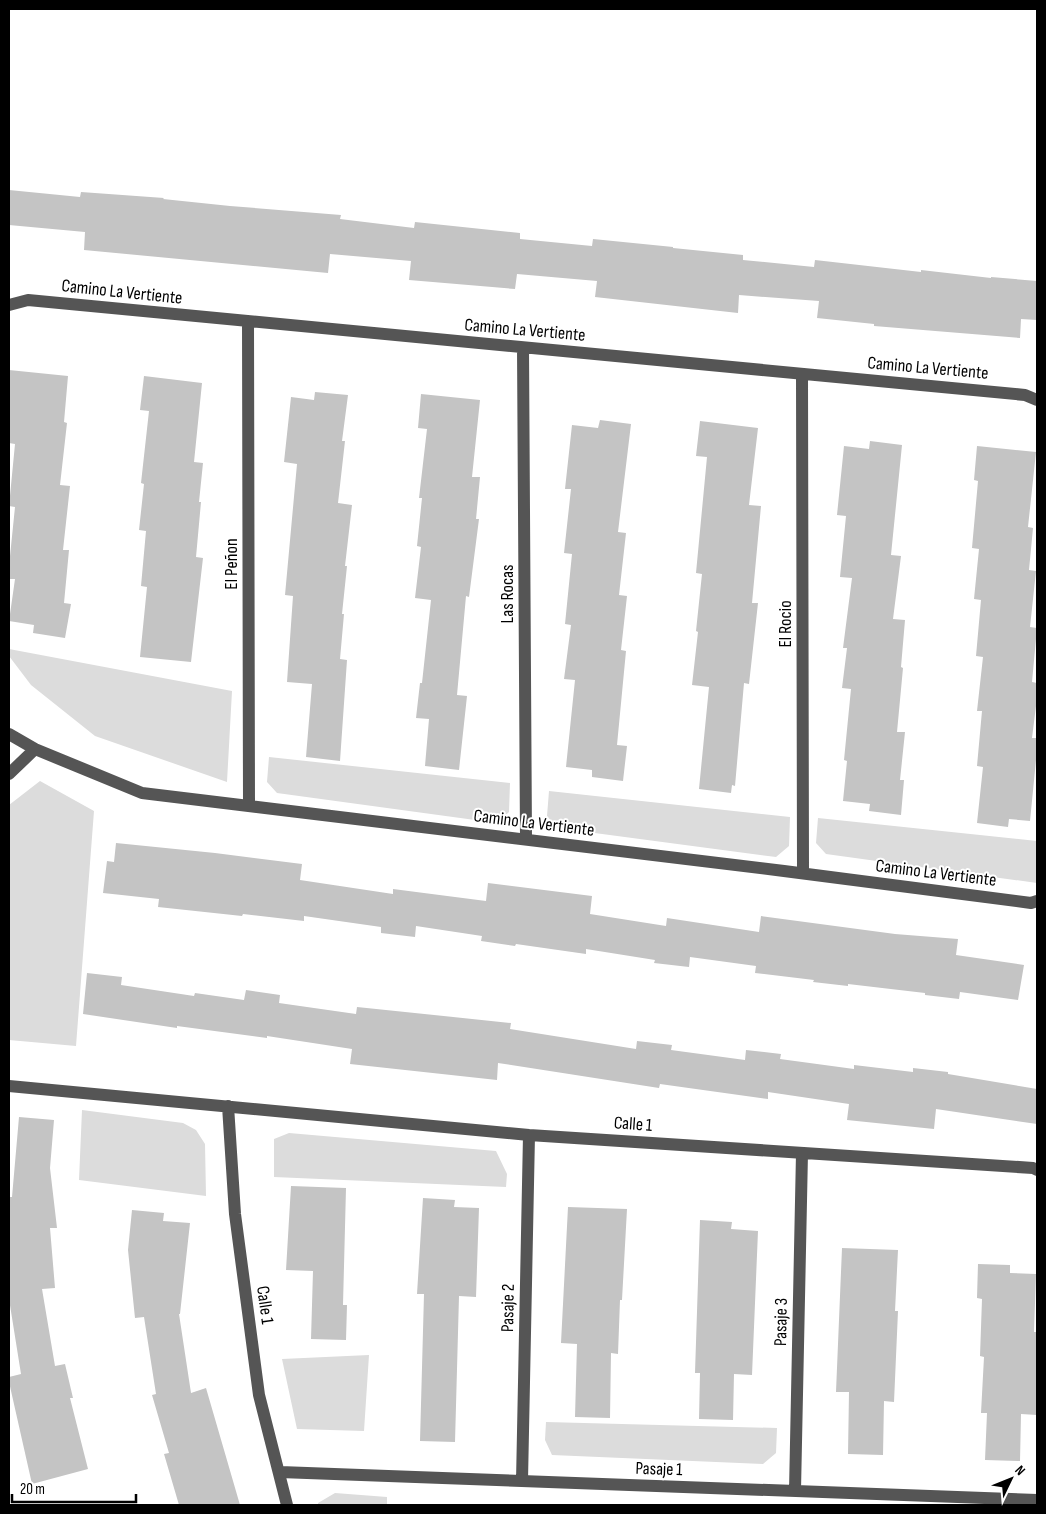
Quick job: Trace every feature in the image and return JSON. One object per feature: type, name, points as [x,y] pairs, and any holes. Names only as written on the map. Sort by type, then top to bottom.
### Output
[{"type":"street","name":"Camino La Vertiente","points":[[9,305],[28,300],[1025,394],[1037,400]]},
{"type":"street","name":"El Peñon","points":[[248,322],[249,806]]},
{"type":"street","name":"Las Rocas","points":[[523,348],[526,839]]},
{"type":"street","name":"El Rocio","points":[[802,374],[803,873]]},
{"type":"street","name":"Camino La Vertiente","points":[[9,734],[34,749],[142,793],[803,873],[1031,903],[1037,901]]},
{"type":"street","points":[[9,774],[34,749]]},
{"type":"street","name":"Calle 1","points":[[9,1086],[529,1135],[1034,1168],[1037,1170]]},
{"type":"street","name":"Calle 1","points":[[228,1106],[236,1214],[259,1394],[287,1505]]},
{"type":"street","name":"Pasaje 2","points":[[522,1481],[529,1135]]},
{"type":"street","name":"Pasaje 3","points":[[795,1491],[802,1153]]},
{"type":"street","name":"Pasaje 1","points":[[280,1472],[1037,1500]]},
{"type":"shaded area","points":[[9,649],[232,691],[227,782],[95,736],[31,685],[9,656]]},
{"type":"shaded area","points":[[269,757],[510,783],[509,812],[497,823],[277,793],[267,782]]},
{"type":"shaded area","points":[[40,781],[94,811],[76,1046],[9,1040],[9,805]]},
{"type":"shaded area","points":[[549,791],[790,817],[789,846],[776,857],[557,828],[547,816]]},
{"type":"shaded area","points":[[818,818],[1037,841],[1037,883],[826,854],[816,843]]},
{"type":"shaded area","points":[[82,1110],[183,1123],[196,1130],[205,1144],[206,1196],[79,1180]]},
{"type":"shaded area","points":[[289,1133],[496,1151],[507,1174],[506,1187],[274,1177],[274,1139]]},
{"type":"shaded area","points":[[369,1355],[364,1431],[297,1429],[282,1359]]},
{"type":"shaded area","points":[[546,1422],[777,1428],[776,1453],[763,1464],[552,1455],[545,1440]]},
{"type":"shaded area","points":[[335,1493],[387,1497],[387,1505],[318,1505],[318,1503]]},
{"type":"building","points":[[9,190],[80,197],[81,192],[164,198],[230,206],[341,215],[340,219],[414,228],[415,222],[520,233],[520,239],[592,246],[593,239],[743,255],[743,260],[814,267],[815,260],[921,272],[921,270],[1037,281],[1037,320],[1021,319],[1020,338],[874,326],[874,324],[817,318],[819,301],[739,295],[738,313],[595,297],[597,281],[517,274],[515,289],[409,280],[411,261],[330,254],[328,273],[84,250],[85,232],[9,225]]},
{"type":"building","points":[[9,370],[68,376],[64,422],[67,423],[60,485],[70,486],[63,550],[69,550],[64,603],[71,604],[65,638],[33,633],[34,625],[9,621],[15,579],[9,579],[15,507],[9,506],[15,444],[9,443]]},
{"type":"building","points":[[144,376],[202,383],[194,462],[203,463],[196,557],[203,558],[191,662],[140,657],[147,587],[141,586],[146,531],[139,530],[144,484],[141,483],[149,411],[140,410]]},
{"type":"building","points":[[315,392],[348,395],[342,441],[345,441],[338,503],[352,505],[342,614],[344,614],[340,659],[347,660],[340,761],[306,757],[312,684],[287,682],[293,596],[285,595],[297,464],[284,462],[291,397],[314,400]]},
{"type":"building","points":[[421,394],[480,400],[472,477],[480,477],[476,519],[479,519],[469,597],[466,596],[457,695],[467,696],[459,770],[425,766],[429,719],[416,718],[420,683],[422,683],[431,600],[415,598],[421,547],[417,546],[422,498],[419,498],[427,429],[418,428]]},
{"type":"building","points":[[600,420],[631,424],[618,532],[626,533],[619,595],[627,596],[621,650],[626,651],[617,745],[627,746],[623,781],[592,777],[592,770],[566,767],[575,680],[564,679],[571,625],[565,624],[572,554],[564,553],[571,489],[565,489],[572,425],[598,428]]},
{"type":"building","points":[[700,421],[758,428],[749,505],[761,506],[752,603],[758,603],[749,684],[744,683],[735,786],[732,785],[731,793],[699,789],[709,687],[692,685],[702,574],[696,573],[707,457],[696,456]]},
{"type":"building","points":[[870,441],[902,445],[891,555],[901,556],[893,619],[905,620],[897,732],[905,732],[900,780],[904,780],[901,815],[869,811],[870,804],[843,801],[847,761],[844,760],[851,689],[842,688],[847,648],[843,648],[852,578],[840,577],[846,516],[837,515],[844,446],[869,449]]},
{"type":"building","points":[[977,446],[1036,452],[1028,527],[1033,528],[1029,570],[1036,571],[1030,627],[1037,628],[1032,682],[1037,683],[1037,698],[1032,738],[1037,738],[1037,750],[1030,821],[1009,819],[1008,827],[977,823],[983,767],[977,766],[982,711],[977,711],[983,657],[976,656],[981,600],[974,599],[979,549],[972,548],[978,481],[974,480]]},
{"type":"building","points":[[116,843],[302,864],[300,880],[393,894],[393,889],[486,901],[488,883],[592,896],[590,914],[666,926],[667,918],[759,932],[761,916],[895,934],[958,939],[956,955],[1024,965],[1018,1000],[960,992],[959,999],[925,995],[925,993],[813,982],[814,980],[755,973],[756,966],[690,957],[689,967],[654,963],[655,960],[586,949],[586,954],[481,941],[482,936],[416,926],[415,937],[381,933],[381,927],[304,916],[304,921],[158,907],[159,899],[103,893],[107,861],[114,862]]},
{"type":"building","points":[[87,973],[122,977],[121,985],[194,996],[195,993],[244,1000],[246,990],[280,995],[279,1003],[356,1014],[357,1007],[511,1023],[510,1029],[636,1049],[637,1041],[672,1045],[671,1050],[745,1060],[746,1050],[781,1054],[780,1059],[854,1069],[854,1065],[913,1072],[913,1068],[948,1072],[948,1074],[1037,1089],[1037,1124],[936,1109],[934,1129],[847,1120],[849,1104],[768,1092],[768,1099],[660,1084],[659,1088],[498,1063],[497,1080],[350,1064],[352,1049],[267,1036],[267,1038],[177,1026],[177,1028],[83,1014]]},
{"type":"building","points":[[19,1117],[54,1120],[50,1168],[57,1228],[50,1228],[55,1288],[42,1289],[55,1366],[65,1364],[73,1398],[70,1398],[88,1469],[32,1484],[9,1382],[9,1377],[21,1374],[9,1299],[9,1197],[12,1197]]},
{"type":"building","points":[[291,1186],[346,1188],[343,1305],[347,1305],[346,1340],[311,1339],[313,1271],[286,1270]]},
{"type":"building","points":[[423,1198],[455,1200],[454,1207],[479,1208],[476,1297],[459,1296],[455,1442],[420,1441],[424,1294],[417,1294]]},
{"type":"building","points":[[568,1207],[627,1209],[618,1354],[611,1353],[610,1418],[575,1417],[577,1344],[561,1343]]},
{"type":"building","points":[[132,1210],[164,1213],[163,1221],[190,1223],[179,1314],[191,1393],[206,1388],[240,1505],[179,1505],[164,1454],[169,1453],[152,1395],[156,1394],[144,1317],[135,1318],[128,1250]]},
{"type":"building","points":[[700,1220],[732,1222],[731,1229],[758,1231],[752,1375],[734,1374],[733,1420],[699,1419],[700,1373],[695,1373]]},
{"type":"building","points":[[842,1248],[898,1250],[895,1311],[898,1311],[894,1402],[884,1401],[883,1455],[848,1454],[849,1392],[836,1392]]},
{"type":"building","points":[[978,1264],[1010,1265],[1010,1273],[1036,1274],[1034,1332],[1037,1332],[1037,1415],[1021,1414],[1020,1461],[985,1460],[987,1413],[981,1413],[984,1357],[980,1356],[982,1299],[977,1298]]}]
